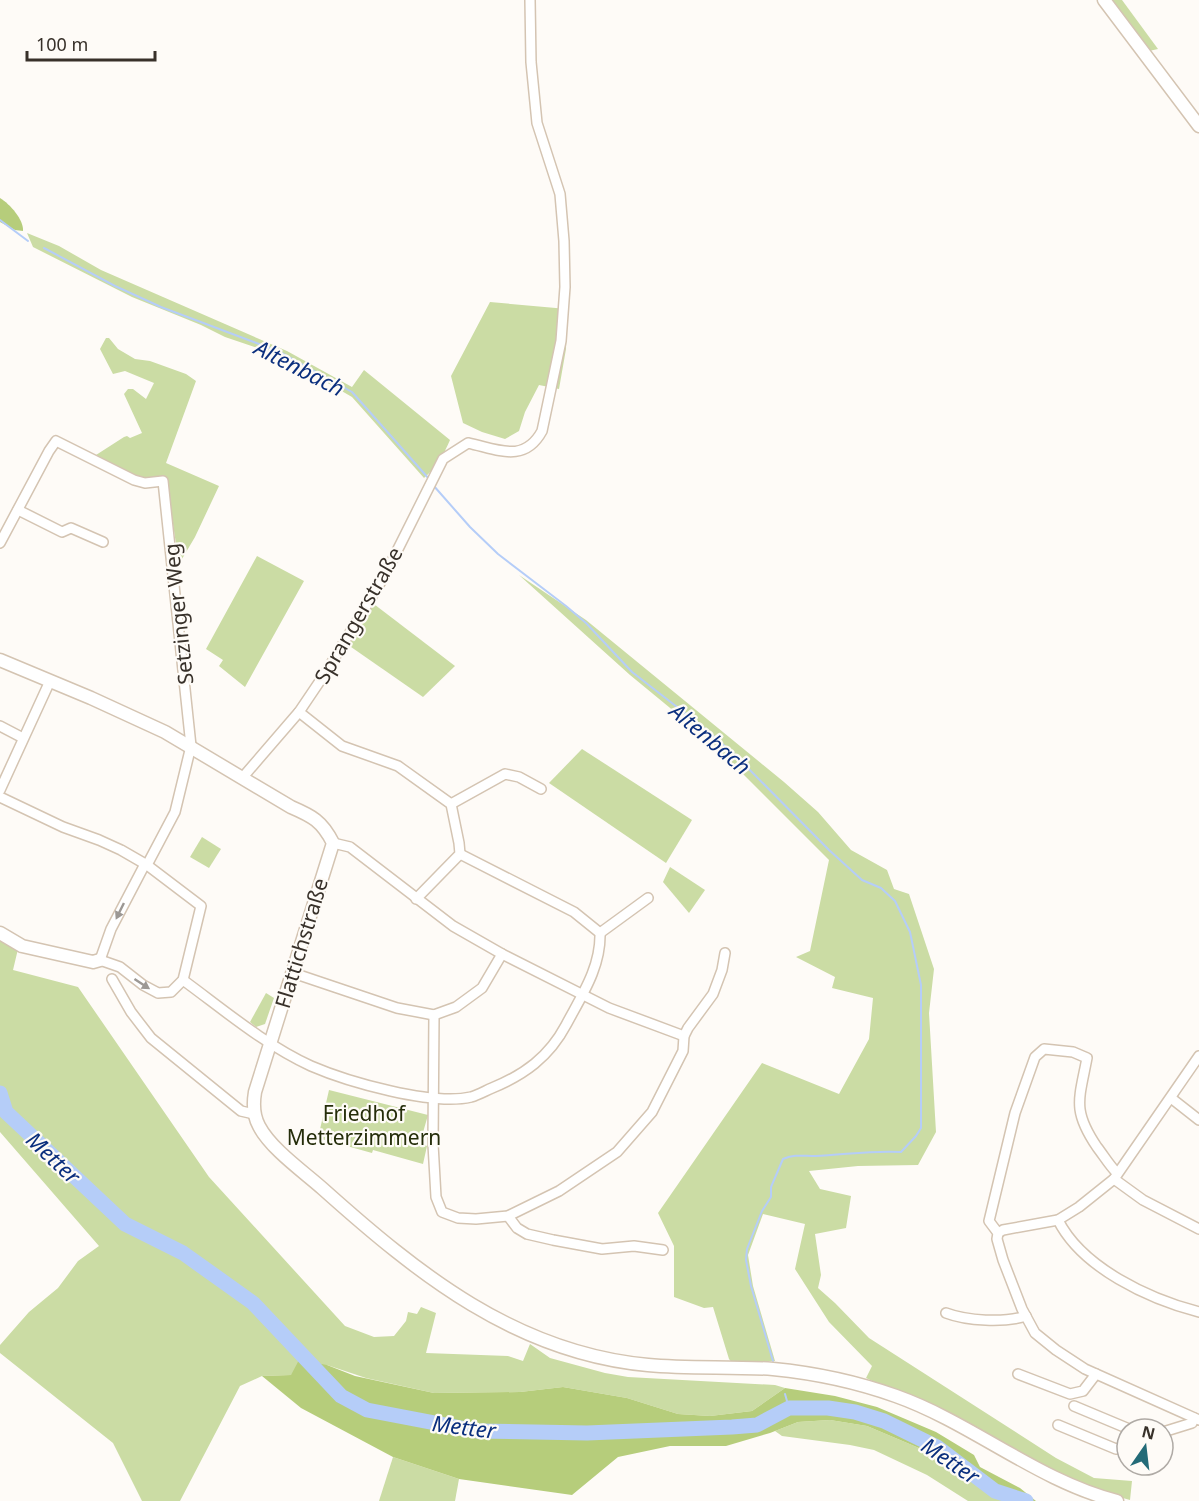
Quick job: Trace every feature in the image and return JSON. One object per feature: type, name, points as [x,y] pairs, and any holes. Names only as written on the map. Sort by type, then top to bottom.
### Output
[{"type":"main road","points":[[1104,0],[1199,126]]},
{"type":"main road","points":[[0,660],[138,719],[191,746],[316,820],[323,826],[333,843]]},
{"type":"main road","name":"Flattichstraße","points":[[254,1114],[255,1092],[333,843]]},
{"type":"main road","points":[[0,933],[22,946],[93,962],[100,960]]},
{"type":"main road","points":[[254,1114],[259,1127],[275,1146],[367,1228],[455,1296],[494,1318],[547,1342],[594,1356],[648,1365],[773,1369],[856,1383],[897,1396],[935,1413],[1056,1477],[1117,1501]]},
{"type":"street","name":"Sprangerstraße","points":[[243,777],[299,712],[326,672],[385,576],[443,459],[468,443],[512,453],[524,449],[538,439],[542,431],[561,341],[565,287],[561,194],[537,123],[531,62],[530,0]]},
{"type":"street","name":"Setzinger Weg","points":[[18,510],[56,441],[134,480],[145,483],[163,482],[191,746],[175,812],[111,928],[100,960]]},
{"type":"street","points":[[0,543],[3,530],[18,510],[62,532],[71,528],[103,542]]},
{"type":"street","points":[[0,790],[51,681]]},
{"type":"street","points":[[299,712],[342,746],[398,766],[451,804],[460,854]]},
{"type":"street","points":[[0,726],[23,738]]},
{"type":"street","points":[[451,804],[505,774],[519,777],[541,789]]},
{"type":"street","points":[[0,797],[63,828],[121,850],[146,865],[201,906],[183,980],[171,992],[158,993],[143,986],[120,967],[100,960]]},
{"type":"street","points":[[333,843],[350,847],[453,926],[502,954],[609,1008],[684,1036]]},
{"type":"street","points":[[416,899],[460,854]]},
{"type":"street","points":[[183,980],[270,1044],[311,1066],[349,1080],[433,1098],[470,1097],[515,1078],[537,1063],[556,1043],[596,967],[601,948],[600,933],[574,912],[460,854]]},
{"type":"street","points":[[600,933],[648,898]]},
{"type":"street","points":[[302,976],[397,1008],[434,1015],[456,1007],[482,988],[502,954]]},
{"type":"street","points":[[434,1015],[433,1098],[436,1197],[442,1212],[458,1218],[508,1216],[559,1191],[617,1152],[652,1112],[683,1051],[684,1036],[688,1028],[713,994],[725,954]]},
{"type":"street","points":[[112,979],[131,1012],[151,1038],[241,1111],[254,1114]]},
{"type":"street","points":[[1175,1428],[1192,1423],[1196,1419],[1096,1374],[1056,1350],[1035,1333],[1003,1260],[997,1239],[998,1233],[989,1221],[1015,1113],[1035,1057],[1044,1049],[1053,1049],[1073,1052],[1087,1058],[1079,1107],[1081,1120],[1116,1176],[1143,1200],[1199,1229]]},
{"type":"street","points":[[998,1233],[1003,1230],[1058,1220],[1079,1207],[1116,1176],[1199,1056]]},
{"type":"street","points":[[1171,1098],[1199,1120]]},
{"type":"street","points":[[508,1216],[518,1228],[527,1234],[586,1248],[634,1246],[663,1250]]},
{"type":"street","points":[[1058,1220],[1065,1234],[1096,1263],[1129,1285],[1171,1305],[1199,1312]]},
{"type":"street","points":[[946,1313],[957,1318],[978,1320],[1017,1319],[1026,1316]]},
{"type":"street","points":[[1018,1374],[1070,1394],[1083,1391],[1096,1374]]},
{"type":"street","points":[[1074,1406],[1115,1423]]},
{"type":"street","points":[[1058,1425],[1115,1449]]},
{"type":"green space","points":[[1111,0],[1122,0],[1158,49],[1149,51]]},
{"type":"green space","points":[[0,198],[16,213],[23,231],[15,230],[0,222]]},
{"type":"green space","points":[[27,233],[59,246],[101,270],[287,351],[352,387],[364,370],[450,440],[445,450],[436,465],[424,478],[352,397],[281,356],[225,337],[132,297],[33,247]]},
{"type":"green space","points":[[490,302],[567,309],[566,349],[559,389],[539,385],[525,412],[519,431],[505,439],[463,423],[451,376]]},
{"type":"green space","points":[[106,338],[109,338],[118,349],[135,359],[150,361],[186,374],[196,381],[166,463],[219,486],[195,537],[179,564],[164,478],[147,481],[138,478],[96,455],[124,437],[130,438],[142,433],[124,394],[128,389],[133,389],[146,399],[154,383],[125,371],[113,374],[100,349]]},
{"type":"green space","points":[[257,556],[304,581],[245,687],[219,666],[223,660],[206,649]]},
{"type":"green space","points":[[519,575],[586,620],[784,782],[818,812],[851,850],[887,870],[894,889],[909,894],[934,969],[929,1013],[936,1132],[918,1165],[858,1166],[809,1171],[820,1189],[851,1196],[846,1228],[815,1234],[821,1275],[818,1288],[869,1338],[1056,1458],[1094,1478],[1132,1481],[1130,1500],[1091,1489],[866,1378],[872,1366],[829,1322],[795,1269],[805,1224],[763,1214],[748,1255],[753,1286],[775,1361],[732,1363],[713,1307],[704,1308],[674,1297],[674,1246],[658,1213],[762,1063],[839,1094],[869,1039],[873,998],[832,988],[835,977],[796,957],[810,951],[829,860],[709,740],[630,675]]},
{"type":"green space","points":[[366,598],[455,666],[423,697],[341,640]]},
{"type":"green space","points":[[582,749],[692,820],[666,863],[549,783]]},
{"type":"green space","points":[[202,837],[221,849],[209,868],[190,857]]},
{"type":"green space","points":[[670,867],[705,890],[689,913],[663,882]]},
{"type":"green space","points":[[0,936],[18,949],[13,970],[78,987],[209,1177],[345,1326],[374,1337],[394,1336],[406,1321],[408,1312],[417,1314],[421,1307],[436,1313],[426,1353],[508,1356],[523,1361],[530,1344],[550,1358],[628,1377],[775,1385],[785,1388],[752,1411],[710,1416],[678,1414],[627,1398],[563,1387],[520,1392],[434,1393],[366,1378],[327,1365],[291,1375],[262,1376],[240,1386],[180,1501],[142,1501],[113,1443],[0,1353],[0,1345],[29,1312],[58,1288],[78,1261],[99,1246],[0,1132]]},
{"type":"green space","points":[[266,993],[274,998],[265,1024],[256,1027],[250,1022]]},
{"type":"green space","name":"Friedhof Metterzimmern","points":[[329,1090],[428,1115],[420,1143],[427,1146],[423,1164],[318,1138]]},
{"type":"green space","points":[[299,1360],[327,1365],[355,1376],[434,1393],[520,1392],[563,1387],[627,1398],[678,1414],[710,1416],[752,1411],[785,1388],[835,1396],[877,1407],[936,1432],[974,1455],[980,1467],[1020,1488],[1036,1501],[1005,1501],[987,1487],[926,1451],[867,1426],[830,1420],[798,1422],[726,1446],[670,1446],[618,1457],[572,1495],[459,1479],[393,1457],[301,1408],[262,1376],[291,1375]]},
{"type":"green space","points":[[830,1420],[867,1426],[926,1451],[987,1487],[1005,1501],[968,1501],[927,1475],[874,1450],[782,1436],[775,1431],[798,1422]]},
{"type":"green space","points":[[393,1457],[459,1479],[455,1501],[379,1501]]},
{"type":"waterway","name":"Altenbach","points":[[0,220],[28,241]]},
{"type":"waterway","name":"Altenbach","points":[[44,248],[115,286],[161,307],[280,352],[352,392],[430,480]]},
{"type":"waterway","name":"Altenbach","points":[[433,485],[470,527],[498,554],[586,623],[632,672],[736,756],[862,880],[881,888],[895,901],[910,932],[921,985],[921,1128],[901,1152],[791,1156],[783,1159],[771,1187],[771,1197],[762,1211],[747,1249],[746,1260],[751,1286],[773,1361]]},
{"type":"waterway","name":"Metter","points":[[0,1093],[6,1112],[125,1224],[183,1253],[253,1303],[341,1396],[367,1410],[477,1431],[587,1433],[757,1425],[789,1408],[828,1408],[855,1412],[884,1421],[937,1447],[995,1491],[1026,1501]]},
{"type":"waterway","name":"Altenbach","points":[[785,1394],[789,1408]]}]
